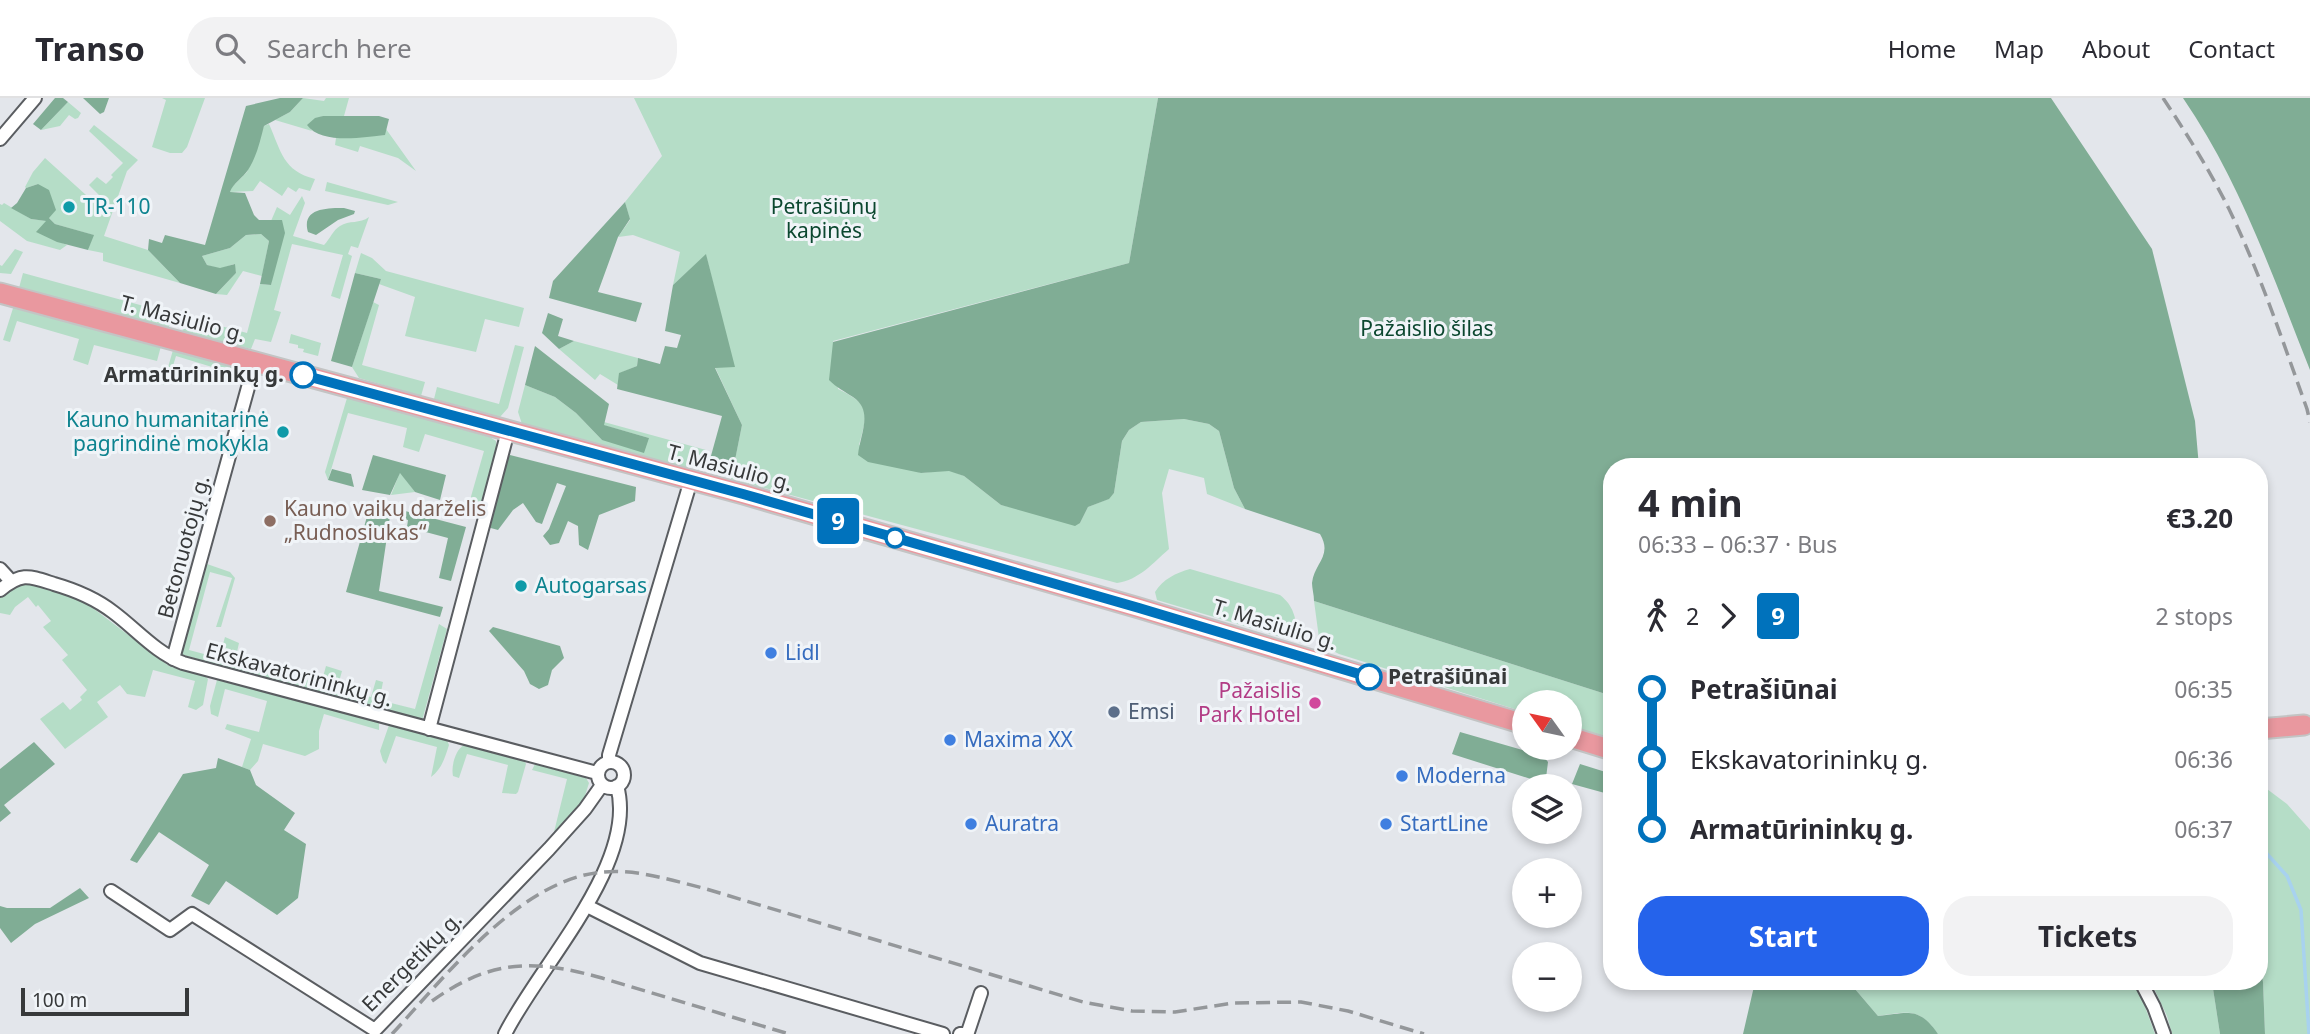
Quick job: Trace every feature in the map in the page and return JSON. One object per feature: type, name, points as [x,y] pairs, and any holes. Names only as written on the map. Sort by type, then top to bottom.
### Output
[{"type":"main road","name":"T. Masiulio g.","points":[[0,293],[691,480],[1128,605],[1512,720]]},
{"type":"main road","points":[[2268,728],[2307,725]]},
{"type":"main road","points":[[1582,741],[1603,747]]},
{"type":"street","points":[[0,139],[36,98]]},
{"type":"street","name":"Betonuotojų g.","points":[[173,659],[255,362]]},
{"type":"street","points":[[429,729],[508,431]]},
{"type":"street","points":[[609,762],[608,755],[691,480]]},
{"type":"street","points":[[0,569],[11,581],[0,590]]},
{"type":"street","name":"Ekskavatorininkų g.","points":[[11,581],[28,576],[95,600],[173,659],[599,779]]},
{"type":"street","points":[[609,762],[618,764],[623,770],[624,778],[617,786],[609,788],[599,779],[602,764],[609,762]]},
{"type":"street","name":"Energetikų g.","points":[[111,891],[170,930],[192,914],[375,1030],[550,849],[585,809],[599,779]]},
{"type":"street","points":[[505,1034],[526,996],[587,906],[604,872],[620,824],[622,801],[617,786]]},
{"type":"street","points":[[587,906],[700,962],[943,1034]]},
{"type":"street","points":[[2145,990],[2164,1034]]},
{"type":"street","points":[[960,1034],[968,1032],[981,993]]},
{"type":"green space","points":[[55,98],[63,98],[68,102],[41,130],[33,124]]},
{"type":"green space","points":[[83,98],[109,98],[104,112],[100,114]]},
{"type":"green space","points":[[162,98],[205,98],[187,147],[182,153],[170,153],[152,147],[166,100]]},
{"type":"green space","points":[[280,98],[303,98],[290,112],[264,126],[251,165],[230,192],[245,193],[254,215],[259,220],[282,220],[285,233],[271,285],[260,284],[269,241],[261,234],[246,235],[230,248],[202,256],[207,265],[220,268],[235,264],[236,273],[216,294],[180,283],[148,250],[149,239],[162,243],[165,235],[205,245],[246,106]]},
{"type":"green space","points":[[303,98],[324,101],[326,98],[349,98],[344,116],[323,116],[308,125],[312,131],[275,120],[290,112]]},
{"type":"green space","name":"Petrašiūnų kapinės","points":[[634,98],[1158,98],[1129,263],[833,341],[838,389],[862,405],[865,417],[859,445],[921,473],[949,470],[964,476],[1001,505],[1080,523],[1088,507],[1108,499],[1114,493],[1122,441],[1129,430],[1141,422],[1184,419],[1209,424],[1219,431],[1234,488],[1245,509],[1207,494],[1204,478],[1169,469],[1162,493],[1169,549],[1139,575],[1117,583],[731,479],[742,425],[715,367],[734,367],[706,255],[673,285],[680,252],[633,235],[618,237],[630,220],[625,202],[662,156]]},
{"type":"green space","name":"Pažaislio šilas","points":[[1158,98],[2051,98],[2152,249],[2195,421],[2198,458],[1603,458],[1603,693],[1314,601],[1313,576],[1325,548],[1320,534],[1245,509],[1234,488],[1219,431],[1209,424],[1184,419],[1141,422],[1129,430],[1122,441],[1114,493],[1109,499],[1088,507],[1080,523],[1075,526],[1001,505],[964,476],[949,471],[921,473],[868,462],[858,455],[864,423],[863,409],[853,397],[829,380],[833,342],[1129,263]]},
{"type":"green space","points":[[2183,98],[2310,98],[2310,370],[2269,265],[2238,196],[2222,162]]},
{"type":"green space","points":[[68,102],[81,113],[78,118],[69,115],[60,126],[41,130]]},
{"type":"green space","points":[[379,116],[389,119],[385,135],[343,138],[322,135],[307,125],[315,118]]},
{"type":"green space","points":[[269,124],[284,159],[296,171],[315,179],[310,191],[299,188],[296,192],[288,187],[282,196],[260,181],[253,191],[230,192],[247,172],[264,126]]},
{"type":"green space","points":[[94,125],[138,160],[127,171],[104,236],[148,250],[180,283],[103,261],[103,253],[88,250],[93,235],[55,224],[49,218],[38,184],[25,187],[45,158],[96,204],[102,198],[89,185],[97,177],[106,184],[123,163],[89,131]]},
{"type":"green space","points":[[386,129],[416,171],[398,158],[360,146],[358,152],[335,145],[336,138],[384,135]]},
{"type":"green space","points":[[327,182],[398,202],[388,205],[325,191]]},
{"type":"green space","points":[[38,184],[49,190],[56,210],[49,218],[55,224],[94,235],[88,250],[57,242],[36,232],[46,221],[31,219],[11,208],[26,188]]},
{"type":"green space","points":[[302,196],[305,203],[293,236],[324,245],[340,226],[369,217],[358,248],[351,246],[348,254],[352,256],[340,299],[331,296],[343,255],[292,244],[274,310],[281,312],[271,342],[255,339],[251,349],[182,332],[187,317],[247,333],[260,284],[271,285],[282,220],[271,221],[277,207],[290,215]]},
{"type":"green space","points":[[625,202],[630,219],[618,237],[598,292],[642,303],[636,322],[549,298],[553,281]]},
{"type":"green space","points":[[4,203],[31,219],[47,221],[37,232],[67,245],[60,250],[27,241],[0,221],[0,204]]},
{"type":"green space","points":[[344,208],[355,211],[354,214],[338,220],[316,235],[308,232],[308,218],[312,214],[323,209]]},
{"type":"green space","points":[[261,234],[269,241],[262,276],[243,271],[227,295],[216,294],[236,273],[234,264],[220,269],[207,265],[202,256],[230,248],[246,235]]},
{"type":"green space","points":[[15,249],[23,252],[11,274],[0,273],[0,265],[2,266]]},
{"type":"green space","points":[[361,253],[372,258],[386,271],[524,308],[519,327],[485,319],[476,352],[405,336],[415,297],[379,284],[381,279],[355,273]]},
{"type":"green space","points":[[706,254],[735,367],[715,368],[742,425],[733,470],[715,469],[709,463],[722,416],[617,389],[619,373],[637,366],[638,358],[660,364],[665,346],[677,348],[681,335],[665,331],[673,285]]},
{"type":"green space","points":[[23,273],[173,314],[168,330],[19,288]]},
{"type":"green space","points":[[355,273],[381,279],[352,367],[331,361]]},
{"type":"green space","points":[[373,302],[379,305],[362,365],[425,382],[421,396],[359,378],[352,367]]},
{"type":"green space","points":[[14,305],[161,346],[157,361],[94,345],[88,365],[73,360],[79,339],[17,321],[10,342],[3,340]]},
{"type":"green space","points":[[548,313],[563,319],[558,336],[574,341],[559,349],[542,333]]},
{"type":"green space","points":[[291,334],[321,343],[318,356],[303,352],[304,349],[298,348],[298,345],[289,343]]},
{"type":"green space","points":[[574,341],[638,358],[637,366],[620,373],[618,385],[600,374],[595,380],[559,349]]},
{"type":"green space","points":[[515,345],[524,347],[508,408],[500,417],[434,399],[437,387],[499,404]]},
{"type":"green space","points":[[535,346],[609,404],[604,425],[649,438],[644,453],[602,440],[576,413],[555,397],[525,385]]},
{"type":"green space","points":[[173,350],[237,368],[235,374],[176,356],[167,385],[163,385]]},
{"type":"green space","points":[[525,385],[555,397],[576,413],[602,440],[649,438],[603,425],[604,422],[706,450],[704,464],[689,459],[686,469],[522,424],[518,412]]},
{"type":"green space","points":[[347,398],[490,437],[496,441],[496,451],[478,515],[470,513],[468,507],[484,451],[425,434],[419,452],[403,447],[407,428],[348,413],[328,480],[325,472]]},
{"type":"green space","points":[[373,455],[446,475],[440,500],[415,492],[400,473],[390,495],[362,490]]},
{"type":"green space","points":[[510,455],[636,487],[635,501],[599,515],[588,550],[579,545],[578,526],[568,521],[559,543],[550,545],[543,536],[549,529],[566,486],[557,483],[542,524],[536,522],[523,503],[513,510],[498,530],[487,527],[504,462]]},
{"type":"green space","points":[[332,469],[351,474],[354,487],[328,480]]},
{"type":"green space","points":[[400,472],[415,492],[391,495]]},
{"type":"green space","points":[[371,502],[466,527],[451,581],[439,578],[448,538],[407,527],[408,520],[390,516],[379,591],[443,607],[440,617],[346,592]]},
{"type":"green space","points":[[207,564],[230,572],[235,578],[221,627],[216,627],[232,578],[210,572],[189,650],[219,658],[225,637],[239,643],[235,661],[321,684],[326,666],[342,671],[337,689],[371,697],[376,680],[383,682],[381,692],[388,695],[387,702],[415,709],[439,624],[447,629],[422,721],[180,654]]},
{"type":"green space","points":[[1190,569],[1280,595],[1291,608],[1298,633],[1291,640],[1157,600],[1155,592],[1162,583]]},
{"type":"green space","points":[[24,582],[38,583],[85,602],[169,666],[205,676],[208,679],[203,705],[196,710],[188,707],[195,681],[153,670],[145,697],[127,694],[120,685],[97,702],[108,717],[65,749],[40,719],[63,702],[70,710],[82,700],[80,697],[87,690],[62,660],[68,655],[43,627],[51,621],[38,605],[36,607],[28,597],[15,607],[10,615],[0,613],[0,598]]},
{"type":"green space","points":[[1314,601],[1603,693],[1603,736],[1582,730],[1582,690],[1512,690],[1512,708],[1339,654],[1324,646],[1319,638]]},
{"type":"green space","points":[[493,627],[560,646],[564,658],[552,670],[548,685],[539,689],[530,684],[524,671],[489,631]]},
{"type":"green space","points":[[217,680],[374,719],[379,722],[379,730],[324,714],[319,731],[319,749],[305,756],[263,744],[258,761],[250,770],[242,767],[251,739],[225,729],[227,724],[259,732],[267,701],[225,689],[218,717],[211,714],[210,706]]},
{"type":"green space","points":[[389,725],[447,740],[449,745],[446,754],[435,774],[431,777],[437,747],[396,736],[386,764],[383,761],[380,751]]},
{"type":"green space","points":[[1460,732],[1512,747],[1512,760],[1546,760],[1546,774],[1515,774],[1452,754]]},
{"type":"green space","points":[[34,742],[55,764],[4,805],[11,813],[0,822],[0,769]]},
{"type":"green space","points":[[464,745],[524,760],[526,764],[518,792],[502,793],[508,765],[467,754],[459,778],[453,776],[454,759]]},
{"type":"green space","points":[[218,758],[250,770],[256,785],[295,813],[284,830],[306,844],[298,898],[277,915],[226,881],[209,905],[191,896],[209,865],[159,832],[137,863],[130,860],[183,774],[216,768]]},
{"type":"green space","points":[[535,764],[586,778],[589,783],[584,799],[554,832],[567,779],[532,770]]},
{"type":"green space","points":[[1580,764],[1603,771],[1603,793],[1582,787],[1582,774],[1576,774]]},
{"type":"green space","points":[[2268,790],[2287,804],[2310,830],[2310,1034],[2265,1034],[2263,990],[2268,990]]},
{"type":"green space","points":[[80,888],[89,898],[35,924],[11,943],[0,928],[0,906],[50,908]]},
{"type":"green space","points":[[1753,990],[1856,990],[1878,1016],[1905,1013],[1919,1015],[1938,1034],[1743,1034]]},
{"type":"green space","points":[[1856,990],[2137,990],[2155,1034],[1938,1034],[1919,1015],[1897,1013],[1878,1016]]},
{"type":"green space","points":[[2155,990],[2213,990],[2220,1034],[2172,1034]]},
{"type":"green space","points":[[2213,990],[2263,990],[2265,1034],[2220,1034]]},
{"type":"waterway","points":[[2268,855],[2287,876],[2301,910],[2309,1034]]},
{"type":"railway","points":[[2163,98],[2206,167],[2240,233],[2271,308],[2310,422]]},
{"type":"railway","points":[[392,1034],[460,960],[514,911],[542,892],[572,879],[616,871],[653,876],[703,888],[1083,1002],[1132,1011],[1175,1012],[1233,1003],[1301,1002],[1348,1011],[1424,1034]]},
{"type":"railway","points":[[432,1001],[453,987],[494,970],[534,966],[602,978],[789,1034]]},
{"type":"bus line","name":"9","points":[[303,375],[743,494],[1369,677]]},
{"type":"place","name":"TR-110","points":[[69,207]]},
{"type":"place","name":"Armatūrininkų g.","points":[[303,375]]},
{"type":"place","name":"Kauno humanitarinė pagrindinė mokykla","points":[[283,432]]},
{"type":"place","name":"Kauno vaikų darželis „Rudnosiukas“","points":[[270,521]]},
{"type":"place","name":"Autogarsas","points":[[521,586]]},
{"type":"place","name":"Lidl","points":[[771,653]]},
{"type":"place","name":"Petrašiūnai","points":[[1369,677]]},
{"type":"place","name":"Pažaislis Park Hotel","points":[[1315,703]]},
{"type":"place","name":"Emsi","points":[[1114,712]]},
{"type":"place","name":"Maxima XX","points":[[950,740]]},
{"type":"place","name":"Moderna","points":[[1402,776]]},
{"type":"place","name":"Auratra","points":[[971,824]]},
{"type":"place","name":"StartLine","points":[[1386,824]]}]
